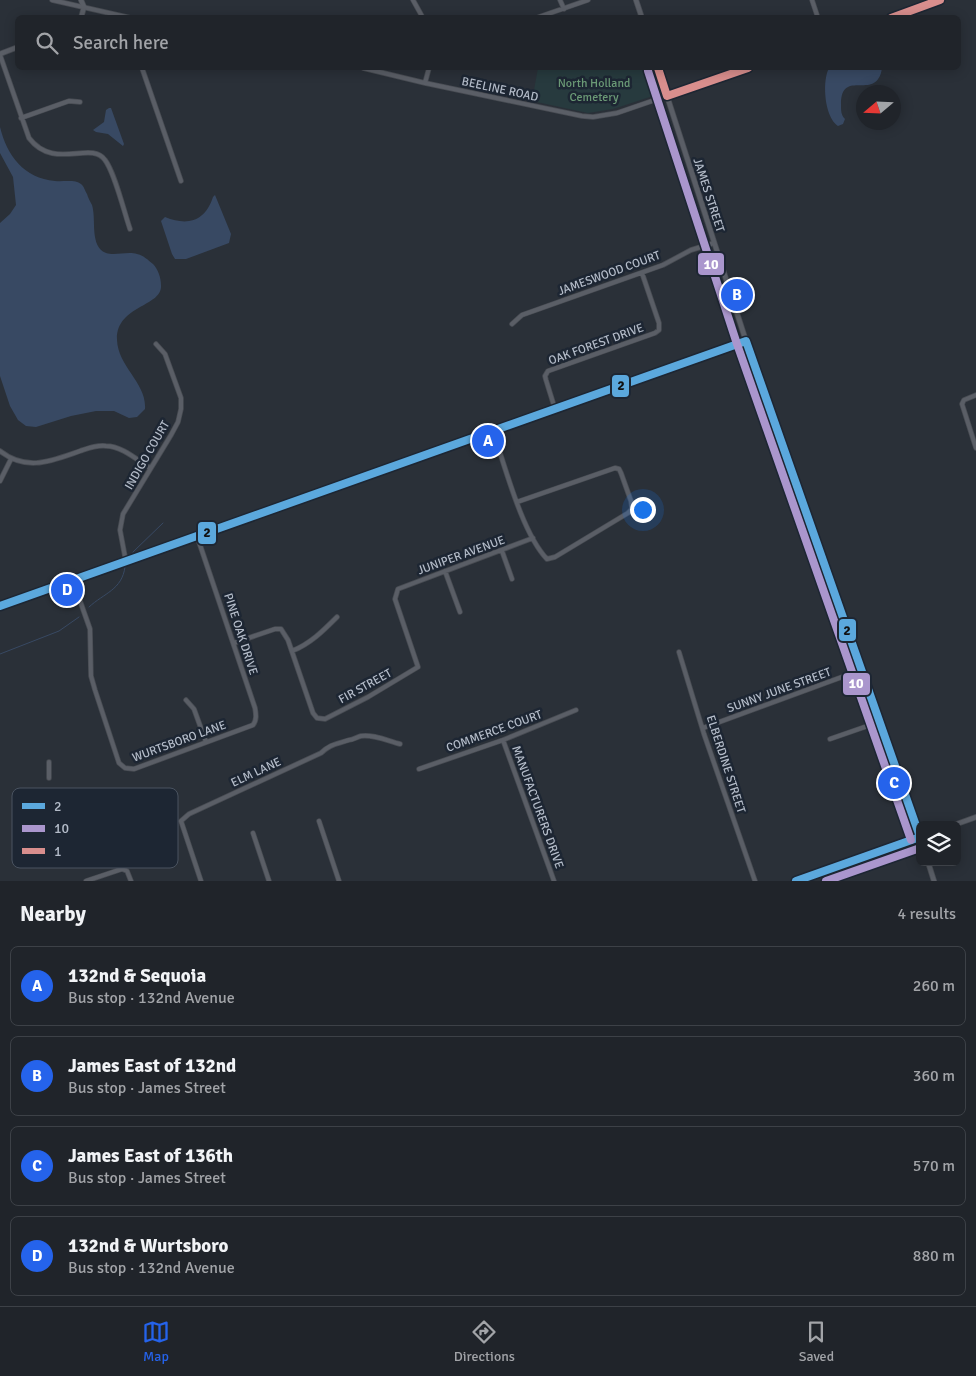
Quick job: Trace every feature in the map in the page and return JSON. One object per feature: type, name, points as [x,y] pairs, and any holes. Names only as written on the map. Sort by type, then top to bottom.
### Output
[{"type":"street","points":[[52,0],[118,15]]},
{"type":"street","points":[[82,0],[84,7],[82,15]]},
{"type":"street","points":[[413,0],[421,15]]},
{"type":"street","points":[[560,0],[564,9]]},
{"type":"street","points":[[545,15],[588,0]]},
{"type":"street","points":[[636,0],[641,15]]},
{"type":"street","points":[[812,0],[817,15]]},
{"type":"street","points":[[898,15],[940,0]]},
{"type":"street","points":[[15,48],[0,54],[29,138],[36,146],[57,154],[93,152],[105,159],[130,229]]},
{"type":"street","points":[[143,70],[180,181]]},
{"type":"street","name":"BEELINE ROAD","points":[[371,70],[425,83],[593,117],[617,113],[742,70]]},
{"type":"street","points":[[425,83],[428,70]]},
{"type":"street","name":"JAMES STREET","points":[[659,70],[746,341],[916,826]]},
{"type":"street","points":[[21,118],[69,101],[80,102]]},
{"type":"street","name":"JAMESWOOD COURT","points":[[512,324],[522,315],[642,273],[663,265],[691,250],[714,243]]},
{"type":"street","name":"OAK FOREST DRIVE","points":[[555,410],[546,380],[548,371],[659,330],[659,324],[642,273]]},
{"type":"street","points":[[0,606],[746,341]]},
{"type":"street","name":"INDIGO COURT","points":[[126,562],[120,530],[123,514],[171,435],[182,409],[181,398],[165,354],[156,344]]},
{"type":"street","points":[[976,395],[964,400],[962,404],[976,448]]},
{"type":"street","points":[[494,431],[517,502],[524,521],[547,559],[550,560],[628,513],[632,508],[618,469],[609,469],[517,502]]},
{"type":"street","points":[[0,451],[11,458],[41,464],[96,446],[108,446],[129,454],[150,468]]},
{"type":"street","points":[[0,481],[11,458]]},
{"type":"street","name":"PINE OAK DRIVE","points":[[198,536],[256,714],[253,725],[240,729]]},
{"type":"street","name":"JUNIPER AVENUE","points":[[418,667],[395,599],[396,592],[403,586],[533,538]]},
{"type":"street","points":[[502,551],[512,579]]},
{"type":"street","points":[[445,571],[460,612]]},
{"type":"street","name":"WURTSBORO LANE","points":[[73,581],[90,629],[91,676],[117,758],[125,768],[134,769],[240,729]]},
{"type":"street","points":[[234,643],[280,629],[285,633],[292,652],[312,641],[338,617]]},
{"type":"street","name":"FIR STREET","points":[[292,652],[312,714],[320,719],[325,719],[418,667]]},
{"type":"street","name":"ELBERDINE STREET","points":[[679,652],[755,881]]},
{"type":"street","name":"SUNNY JUNE STREET","points":[[703,728],[861,670]]},
{"type":"street","points":[[186,700],[194,709],[206,742]]},
{"type":"street","name":"COMMERCE COURT","points":[[419,769],[503,740],[576,710]]},
{"type":"street","points":[[830,739],[879,722]]},
{"type":"street","name":"ELM LANE","points":[[201,881],[181,821],[189,814],[321,754],[334,743],[361,736],[400,744]]},
{"type":"street","name":"MANUFACTURERS DRIVE","points":[[503,740],[554,881]]},
{"type":"street","points":[[49,762],[49,778]]},
{"type":"street","points":[[961,822],[976,817]]},
{"type":"street","points":[[319,821],[339,881]]},
{"type":"street","points":[[253,833],[269,881]]},
{"type":"street","points":[[796,881],[916,838]]},
{"type":"street","points":[[929,866],[934,881]]},
{"type":"street","points":[[86,881],[122,869],[128,871],[132,881]]},
{"type":"green space","name":"North Holland Cemetery","points":[[538,70],[650,70],[657,92],[656,95],[613,109],[588,113],[532,101]]},
{"type":"water","points":[[828,70],[881,70],[879,78],[873,83],[847,88],[843,93],[841,113],[845,119],[843,124],[838,126],[833,121],[827,107],[825,81]]},
{"type":"water","points":[[111,108],[124,144],[123,146],[108,134],[93,130],[104,122],[106,110]]},
{"type":"water","points":[[0,127],[12,156],[26,170],[44,179],[78,182],[82,185],[92,205],[95,234],[100,249],[113,254],[133,253],[139,255],[153,264],[158,271],[161,282],[160,292],[155,298],[131,313],[124,320],[119,328],[117,340],[122,359],[142,391],[145,409],[137,417],[129,418],[114,411],[96,411],[71,416],[36,427],[26,426],[18,420],[10,406],[0,376],[0,223],[16,205],[13,177],[0,153]]},
{"type":"water","points":[[215,195],[231,234],[229,243],[186,259],[175,259],[161,221],[165,217],[181,221],[194,220],[205,212]]},
{"type":"waterway","points":[[133,552],[163,523]]},
{"type":"waterway","points":[[89,607],[116,586],[123,575],[125,567]]},
{"type":"waterway","points":[[0,654],[59,631],[79,617]]},
{"type":"transit line","name":"1","points":[[899,15],[940,0]]},
{"type":"transit line","name":"1","points":[[659,70],[667,96],[742,70]]},
{"type":"transit line","name":"10","points":[[648,71],[737,344],[911,840]]},
{"type":"transit line","name":"2","points":[[0,606],[746,341],[916,826]]},
{"type":"transit line","name":"2","points":[[796,881],[916,838]]},
{"type":"transit line","name":"10","points":[[826,881],[916,849]]},
{"type":"place","name":"James East of 132nd","points":[[737,295]]},
{"type":"place","name":"132nd & Sequoia","points":[[488,441]]},
{"type":"place","name":"132nd & Wurtsboro","points":[[67,590]]},
{"type":"place","name":"James East of 136th","points":[[894,783]]}]
